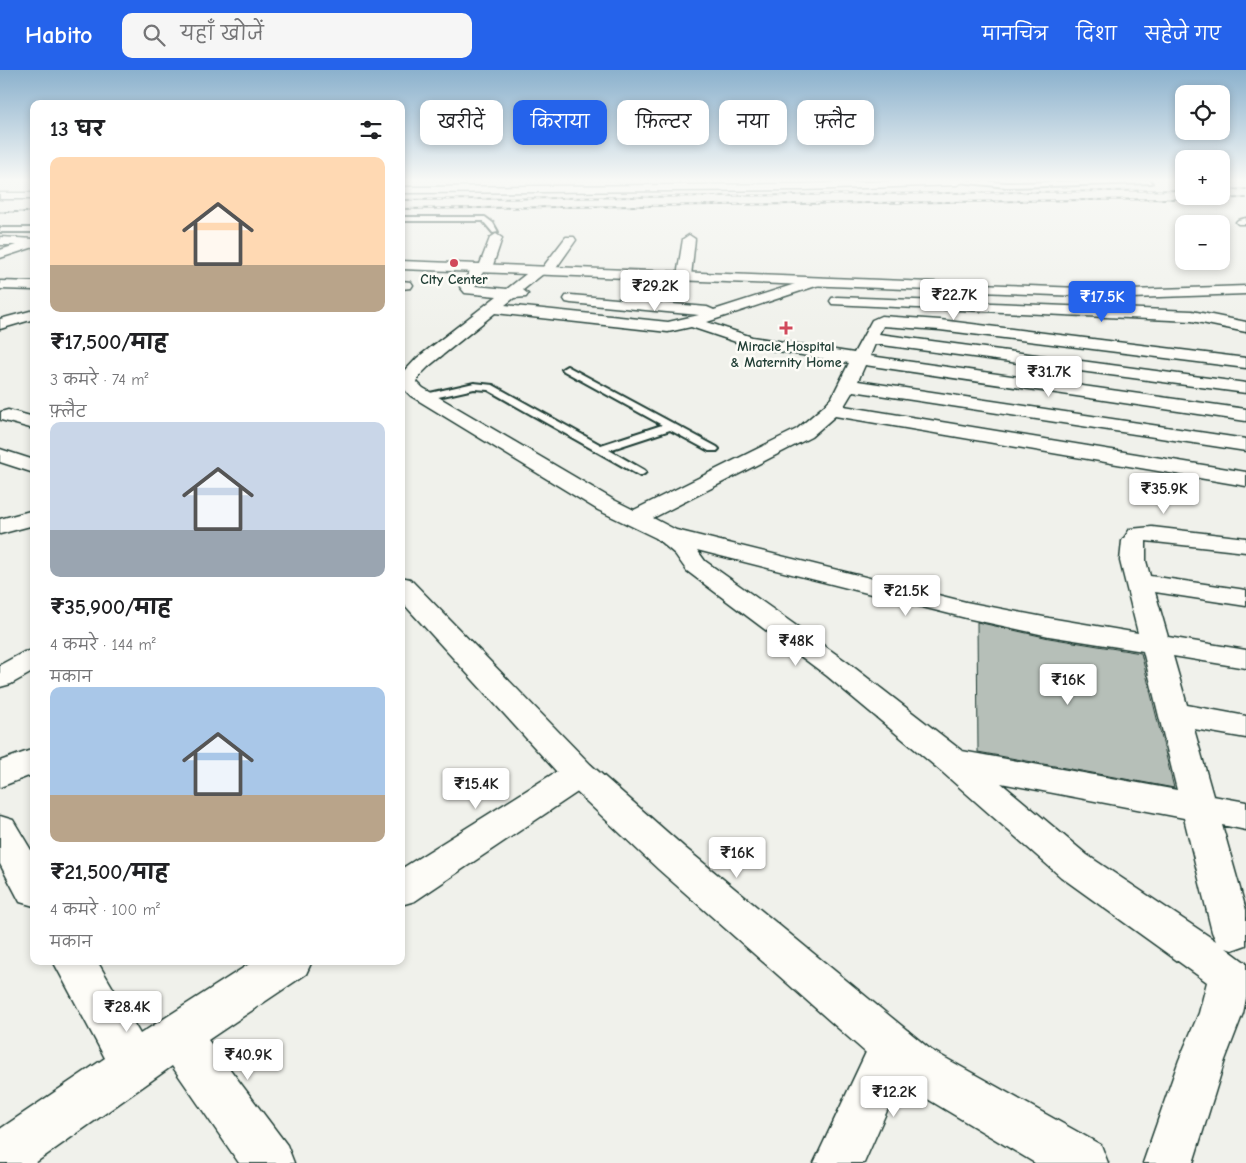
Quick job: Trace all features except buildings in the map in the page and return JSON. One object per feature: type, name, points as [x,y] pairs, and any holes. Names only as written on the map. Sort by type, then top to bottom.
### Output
[{"type":"street","points":[[496,235],[482,268],[467,288],[475,291],[684,276],[1055,291],[1164,293],[1246,290]]},
{"type":"street","points":[[684,276],[689,239]]},
{"type":"street","points":[[570,240],[526,288],[423,362],[411,374],[409,391],[606,505],[668,536],[684,549],[696,566],[837,669],[953,762],[1074,866],[1230,974]]},
{"type":"street","points":[[0,241],[30,242]]},
{"type":"street","points":[[0,254],[30,244]]},
{"type":"street","points":[[405,265],[482,268],[526,288],[655,327],[668,327],[692,322],[814,282]]},
{"type":"street","points":[[0,285],[30,286]]},
{"type":"street","points":[[1055,291],[1100,345],[1110,361],[1109,370]]},
{"type":"street","points":[[1164,293],[1192,316]]},
{"type":"street","points":[[559,298],[721,312]]},
{"type":"street","points":[[837,301],[1192,316],[1214,319],[1246,328]]},
{"type":"street","points":[[0,324],[30,315]]},
{"type":"street","points":[[634,519],[795,439],[831,410],[840,399],[858,359],[877,323],[881,321],[1246,363]]},
{"type":"street","points":[[692,322],[748,341],[858,359],[1246,415]]},
{"type":"street","points":[[1216,328],[1246,328]]},
{"type":"street","points":[[870,338],[1246,388]]},
{"type":"street","points":[[846,385],[1246,445]]},
{"type":"street","points":[[831,410],[1246,479]]},
{"type":"street","points":[[8,416],[30,422]]},
{"type":"street","points":[[0,454],[30,465]]},
{"type":"street","points":[[0,527],[30,519]]},
{"type":"street","points":[[1168,1163],[1202,1060],[1221,1013],[1239,934],[1199,807],[1155,643],[1134,561],[1134,541],[1139,534],[1152,534],[1246,545]]},
{"type":"street","points":[[668,536],[966,610],[1049,627],[1246,659]]},
{"type":"street","points":[[1139,582],[1246,598]]},
{"type":"street","points":[[405,589],[579,774],[671,858],[892,1047],[915,1066],[1084,1163]]},
{"type":"street","points":[[0,676],[30,661]]},
{"type":"street","points":[[1174,714],[1246,728]]},
{"type":"street","points":[[0,774],[30,762]]},
{"type":"street","points":[[953,762],[1246,816]]},
{"type":"street","points":[[405,887],[579,774]]},
{"type":"street","points":[[0,830],[30,883]]},
{"type":"street","points":[[76,965],[134,1066]]},
{"type":"street","points":[[0,1158],[177,1035],[285,965]]},
{"type":"street","points":[[177,1035],[269,1163]]},
{"type":"street","points":[[839,1163],[892,1047]]},
{"type":"lane","points":[[493,230],[496,235]]},
{"type":"lane","points":[[566,369],[713,449]]},
{"type":"lane","points":[[409,391],[474,386],[490,387],[640,472]]},
{"type":"lane","points":[[600,449],[670,426]]},
{"type":"place","name":"City Center","points":[[454,263]]},
{"type":"place","name":"Miracle Hospital & Maternity Home","points":[[786,328]]}]
